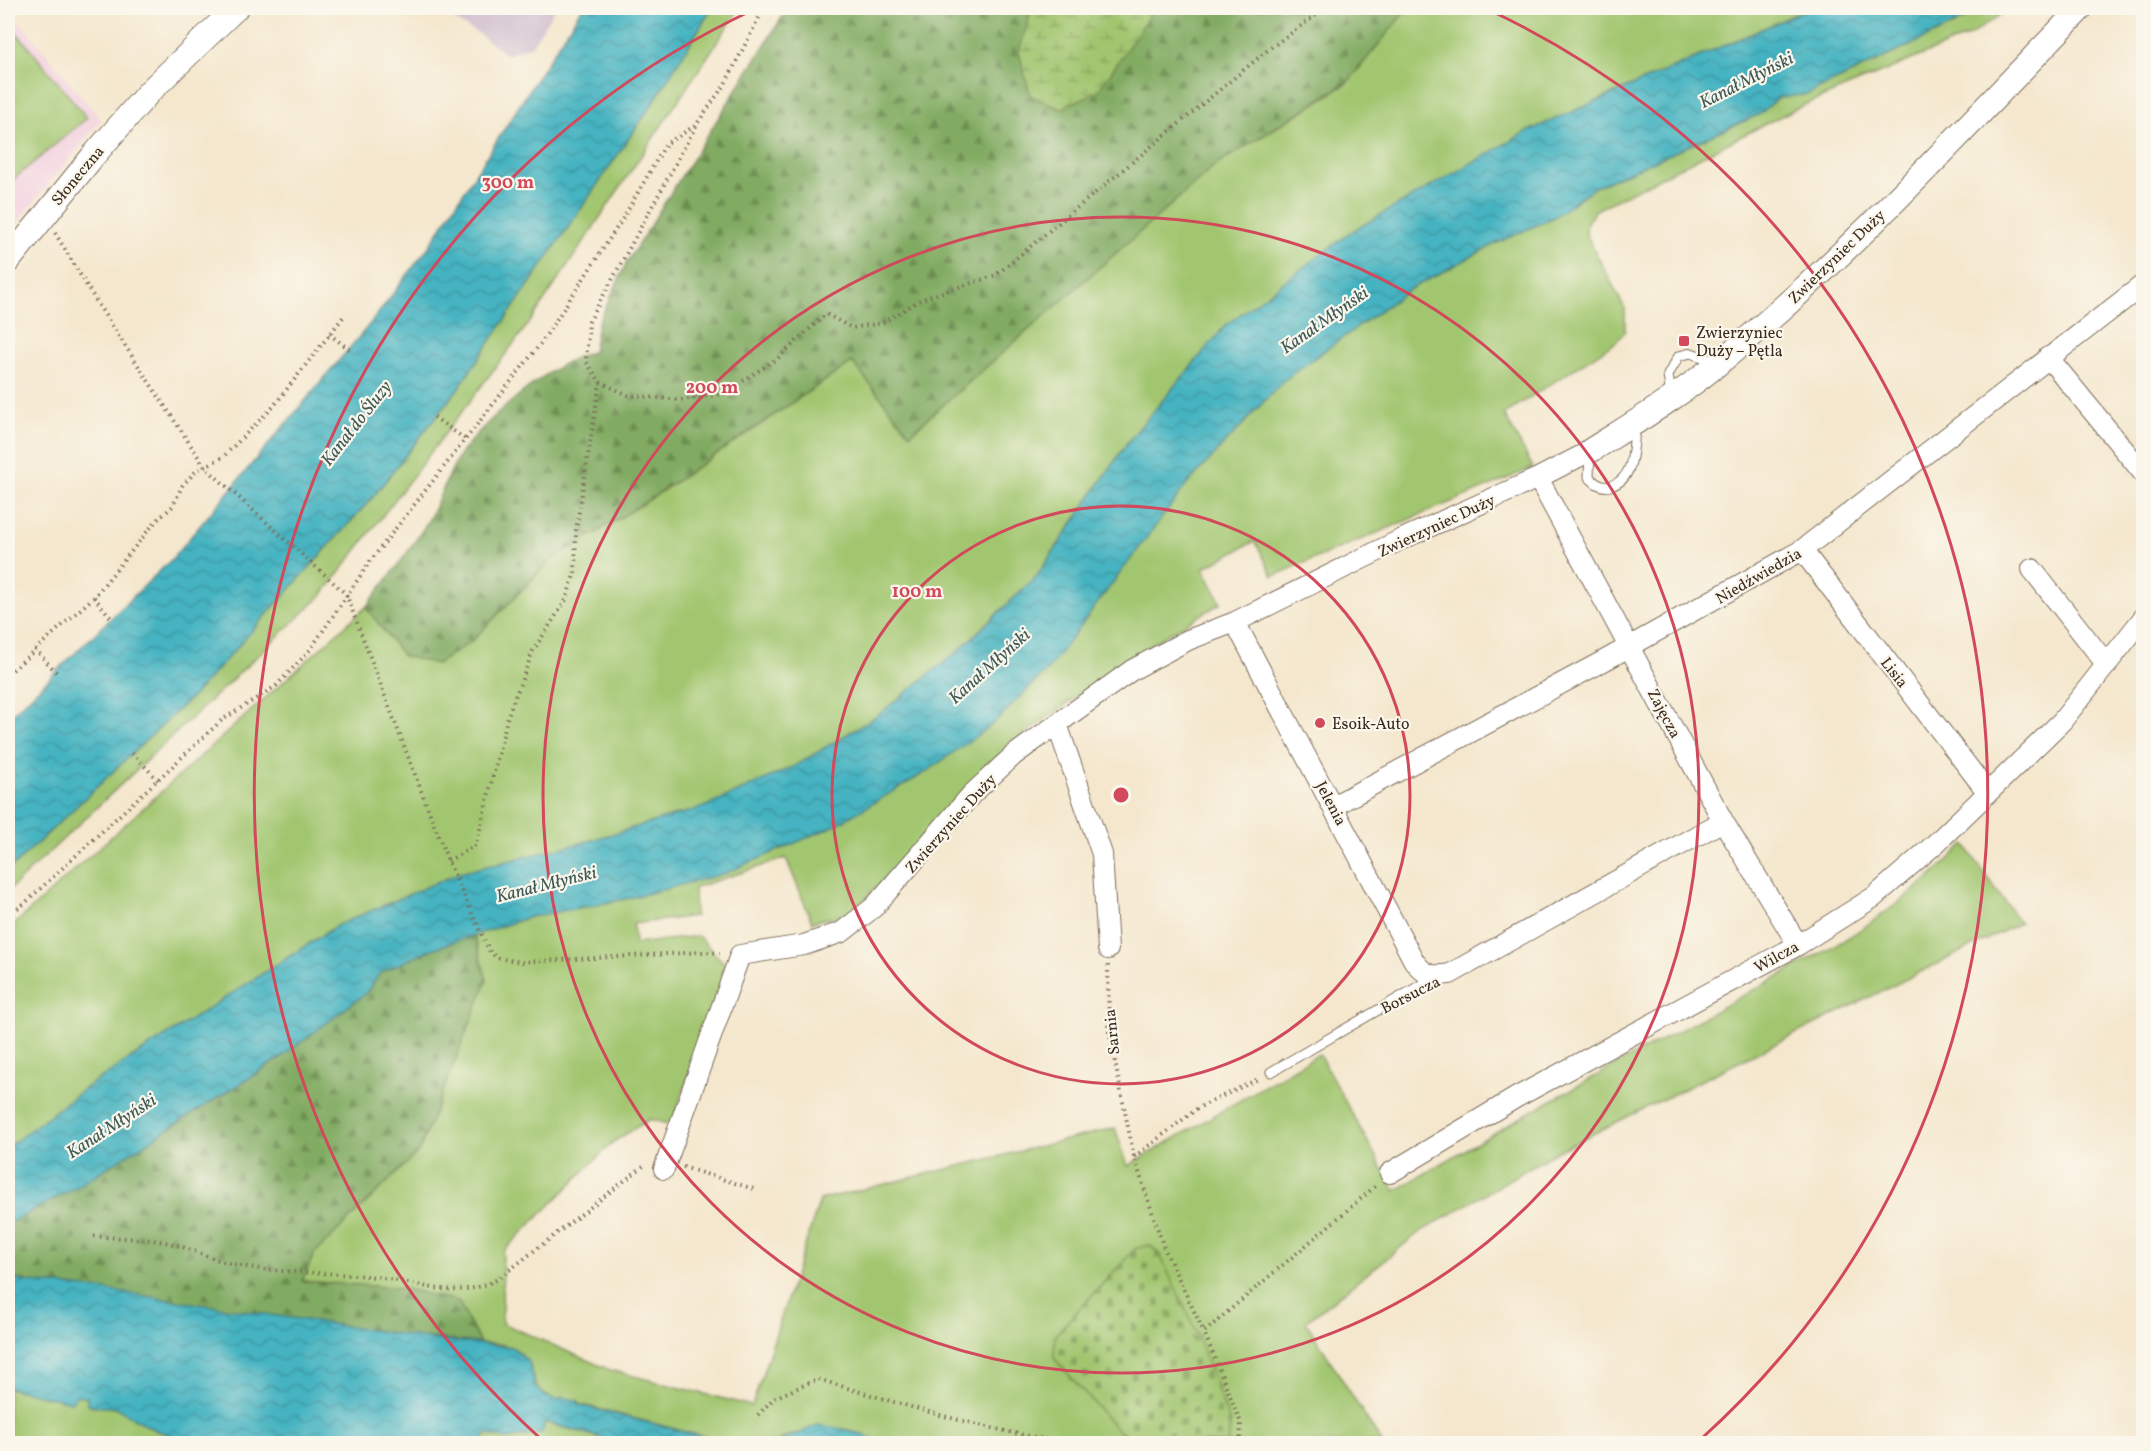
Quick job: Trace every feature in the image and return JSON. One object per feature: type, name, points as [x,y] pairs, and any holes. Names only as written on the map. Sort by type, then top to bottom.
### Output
[{"type":"street","name":"Słoneczna","points":[[8,261],[43,215],[149,92],[236,8]]},
{"type":"street","name":"Zwierzyniec Duży","points":[[740,955],[804,945],[842,932],[874,907],[972,794],[1014,755],[1132,670],[1188,640],[1235,622],[1400,540],[1538,478],[1590,451],[1636,422],[1719,363],[1780,310],[1855,238],[2081,8]]},
{"type":"street","name":"Niedźwiedzia","points":[[1333,806],[1630,647],[1802,550],[2144,284]]},
{"type":"street","points":[[2048,357],[2144,474]]},
{"type":"street","name":"Zajęcza","points":[[1538,478],[1723,821],[1798,945]]},
{"type":"street","name":"Lisia","points":[[1802,550],[1988,793]]},
{"type":"street","points":[[2032,569],[2107,665]]},
{"type":"street","name":"Wilcza","points":[[1390,1173],[1517,1097],[1798,945],[1874,897],[1988,793],[2062,721],[2144,618]]},
{"type":"street","name":"Jelenia","points":[[1235,622],[1414,961],[1423,973],[1435,977]]},
{"type":"street","points":[[1057,724],[1102,854],[1108,949]]},
{"type":"street","name":"Borsucza","points":[[1435,977],[1450,974],[1723,821]]},
{"type":"street","points":[[665,1165],[740,955]]},
{"type":"lane","points":[[1590,451],[1587,466],[1589,477],[1596,484],[1606,487],[1616,484],[1624,477],[1631,462],[1636,422]]},
{"type":"lane","name":"Borsucza","points":[[1271,1072],[1435,977]]},
{"type":"path","points":[[765,8],[725,84],[696,125],[589,322],[586,362],[600,382],[628,395],[680,400],[723,394],[777,358],[826,314],[852,328],[882,323],[922,299],[996,275],[1269,49],[1326,8]]},
{"type":"path","points":[[8,916],[25,903],[222,720],[276,686],[310,650],[346,594],[540,343],[622,220],[666,144],[696,125]]},
{"type":"path","points":[[43,215],[101,309],[205,467],[346,594],[448,861],[490,952],[497,958],[522,962],[703,952],[740,955]]},
{"type":"path","points":[[8,674],[94,597],[156,521],[172,506],[182,486],[196,471],[223,457],[273,407],[344,316]]},
{"type":"path","points":[[329,334],[350,351]]},
{"type":"path","points":[[448,861],[476,845],[508,715],[533,651],[566,600],[575,572],[576,530],[600,382]]},
{"type":"path","points":[[434,417],[465,439]]},
{"type":"path","points":[[94,597],[113,620]]},
{"type":"path","points":[[35,649],[57,673]]},
{"type":"path","points":[[132,753],[158,780]]},
{"type":"path","name":"Sarnia","points":[[1108,949],[1109,1032],[1134,1157],[1164,1248],[1204,1332],[1241,1423],[1240,1443]]},
{"type":"path","points":[[1134,1157],[1198,1108],[1271,1072]]},
{"type":"path","points":[[94,1236],[174,1244],[231,1264],[289,1272],[381,1278],[438,1289],[465,1290],[482,1287],[498,1278],[654,1158],[665,1165],[757,1190]]},
{"type":"path","points":[[1204,1332],[1390,1173]]},
{"type":"path","points":[[758,1415],[774,1398],[818,1379],[888,1401],[1031,1437],[1075,1443]]},
{"type":"shaded area","points":[[8,8],[101,120],[8,234]]},
{"type":"shaded area","points":[[443,8],[555,8],[532,45],[507,55],[479,34],[449,17]]},
{"type":"green space","points":[[712,8],[740,8],[530,322],[323,594],[8,891],[8,871],[195,694],[372,498],[457,390],[651,106]]},
{"type":"green space","points":[[788,8],[1408,8],[1349,81],[1216,165],[910,434],[852,362],[644,503],[551,560],[471,642],[437,664],[403,656],[366,607],[423,529],[458,458],[482,429],[499,412],[539,380],[577,357],[593,352],[598,323],[627,262]]},
{"type":"green space","points":[[1032,8],[1152,8],[1144,24],[1098,91],[1060,109],[1030,95],[1019,52]]},
{"type":"green space","points":[[1407,8],[1810,8],[1526,132],[1226,325],[1127,443],[1037,576],[957,652],[874,718],[793,767],[704,807],[585,842],[338,925],[85,1088],[8,1147],[8,930],[366,607],[403,656],[471,642],[551,560],[644,503],[853,362],[910,434],[1216,165],[1345,85]]},
{"type":"green space","points":[[1983,8],[2010,8],[1970,35],[1795,109],[1596,210],[1587,222],[1586,234],[1625,309],[1625,331],[1616,342],[1504,414],[1533,468],[1273,576],[1255,541],[1203,568],[1221,603],[1152,644],[1012,743],[940,815],[891,874],[850,913],[812,922],[786,858],[694,888],[695,916],[633,924],[635,944],[698,936],[728,967],[671,1125],[650,1119],[613,1142],[503,1252],[502,1323],[610,1370],[752,1406],[820,1200],[1115,1128],[1128,1166],[1319,1054],[1395,1191],[1530,1112],[1843,941],[1907,896],[1964,844],[2020,923],[1556,1152],[1420,1232],[1306,1322],[1382,1443],[885,1444],[848,1430],[791,1434],[775,1443],[729,1443],[579,1404],[579,1401],[562,1397],[557,1400],[546,1395],[535,1383],[527,1362],[513,1348],[506,1345],[480,1343],[458,1301],[302,1281],[314,1254],[340,1226],[487,981],[474,935],[530,917],[724,874],[1187,484],[1284,380],[1410,289],[1497,243],[1554,217],[1593,188],[1760,114],[1778,98],[1808,94],[1951,26]]},
{"type":"green space","points":[[8,22],[87,118],[8,184]]},
{"type":"green space","points":[[474,935],[487,981],[419,1151],[314,1254],[302,1281],[401,1288],[458,1301],[480,1343],[422,1337],[136,1295],[21,1281],[8,1276],[8,1224],[73,1189],[279,1059],[366,993],[380,973],[429,950]]},
{"type":"green space","points":[[1150,1245],[1160,1255],[1198,1336],[1230,1423],[1228,1443],[1128,1442],[1054,1358],[1055,1335],[1135,1249]]},
{"type":"green space","points":[[8,1388],[71,1402],[77,1395],[87,1397],[87,1405],[117,1408],[155,1430],[192,1443],[8,1444]]},
{"type":"green space","points":[[544,1422],[620,1443],[481,1444],[486,1434],[507,1439]]},
{"type":"water","name":"Kanał do Śluzy","points":[[582,8],[712,8],[651,106],[457,390],[372,498],[195,694],[8,871],[8,718],[172,559],[374,319],[430,245]]},
{"type":"water","name":"Kanał Młyński","points":[[1810,8],[1983,8],[1951,26],[1808,94],[1778,98],[1760,114],[1593,188],[1554,217],[1497,243],[1410,289],[1284,380],[1187,484],[1049,668],[992,725],[926,772],[834,826],[724,874],[626,899],[530,917],[429,950],[380,973],[366,993],[279,1059],[73,1189],[8,1224],[8,1147],[85,1088],[338,925],[459,873],[585,842],[704,807],[793,767],[874,718],[957,652],[1037,576],[1127,443],[1226,325],[1351,232],[1526,132]]},
{"type":"water","points":[[8,1276],[21,1281],[105,1290],[424,1338],[512,1347],[529,1362],[535,1386],[545,1396],[557,1400],[562,1397],[579,1401],[579,1405],[729,1443],[620,1443],[545,1422],[542,1433],[507,1439],[486,1434],[481,1443],[459,1441],[437,1444],[192,1443],[155,1430],[117,1408],[87,1405],[87,1397],[77,1395],[71,1402],[8,1388]]},
{"type":"water","points":[[818,1425],[848,1430],[885,1443],[775,1443]]},
{"type":"place","name":"Zwierzyniec Duży – Pętla","points":[[1684,341]]},
{"type":"place","name":"Esoik-Auto","points":[[1320,723]]}]
